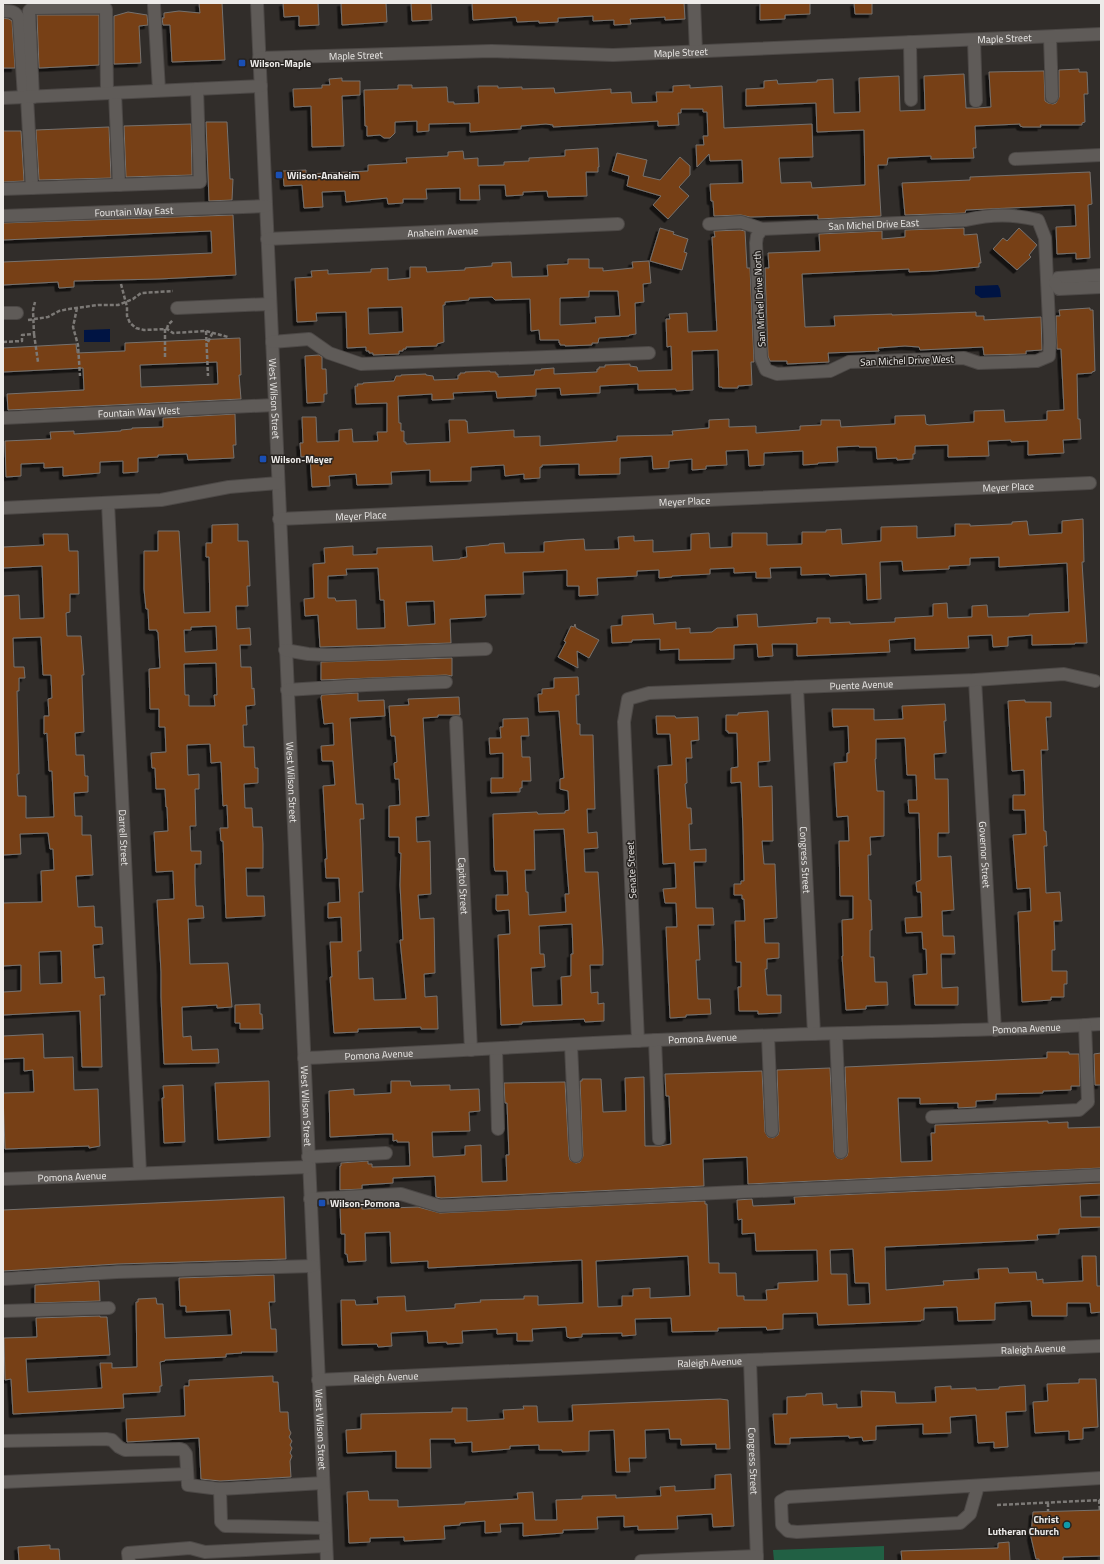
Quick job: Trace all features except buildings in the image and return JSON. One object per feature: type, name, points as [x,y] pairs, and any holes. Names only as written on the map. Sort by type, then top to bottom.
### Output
[{"type":"street","name":"West Wilson Street","points":[[257,3],[327,1561]]},
{"type":"street","points":[[694,3],[696,51]]},
{"type":"street","points":[[154,5],[159,90]]},
{"type":"street","points":[[32,188],[28,97],[29,11],[32,8],[104,6],[106,9],[111,93],[119,185]]},
{"type":"street","points":[[3,11],[13,12],[17,14],[19,19],[28,97]]},
{"type":"street","name":"Maple Street","points":[[259,58],[491,51],[613,55],[1101,34]]},
{"type":"street","points":[[1050,37],[1052,97]]},
{"type":"street","points":[[974,40],[976,101]]},
{"type":"street","points":[[910,42],[911,100]]},
{"type":"street","points":[[3,98],[261,86]]},
{"type":"street","points":[[3,190],[200,182],[197,89]]},
{"type":"street","points":[[1015,159],[1101,155]]},
{"type":"street","name":"Fountain Way East","points":[[3,216],[266,206]]},
{"type":"street","name":"San Michel Drive East","points":[[709,224],[741,222],[762,229],[966,220],[981,216],[1018,215],[1038,220],[1045,238],[1051,284]]},
{"type":"street","name":"Anaheim Avenue","points":[[267,239],[618,224]]},
{"type":"street","name":"San Michel Drive North","points":[[762,229],[757,236],[756,243],[761,358],[766,370]]},
{"type":"street","points":[[1101,275],[1058,278],[1051,284],[1059,289],[1101,287]]},
{"type":"street","name":"San Michel Drive West","points":[[766,370],[777,374],[830,371],[849,362],[964,358],[979,363],[1037,361],[1049,356],[1051,284]]},
{"type":"street","points":[[176,313],[270,304]]},
{"type":"street","points":[[3,313],[22,317]]},
{"type":"street","points":[[272,342],[308,339],[329,353],[361,364],[649,353]]},
{"type":"street","name":"Fountain Way West","points":[[3,418],[274,404]]},
{"type":"street","points":[[3,508],[160,500],[229,487],[278,483]]},
{"type":"street","name":"Meyer Place","points":[[279,519],[1090,483]]},
{"type":"street","name":"Darrell Street","points":[[108,503],[140,1173]]},
{"type":"street","points":[[285,650],[308,654],[327,655],[486,649]]},
{"type":"street","name":"Puente Avenue","points":[[628,700],[649,692],[975,680],[1064,674],[1095,681]]},
{"type":"street","name":"Governor Street","points":[[975,680],[995,1030]]},
{"type":"street","points":[[287,690],[446,682]]},
{"type":"street","name":"Congress Street","points":[[797,687],[814,1034]]},
{"type":"street","name":"Senate Street","points":[[628,700],[624,722],[638,1041]]},
{"type":"street","name":"Capitol Street","points":[[456,722],[471,1050]]},
{"type":"street","name":"Pomona Avenue","points":[[304,1058],[655,1040],[814,1034],[995,1030],[1101,1024]]},
{"type":"street","points":[[932,1117],[1079,1110],[1088,1102],[1085,1025]]},
{"type":"street","points":[[836,1034],[841,1152]]},
{"type":"street","points":[[768,1036],[772,1131]]},
{"type":"street","points":[[655,1040],[659,1139]]},
{"type":"street","points":[[571,1045],[576,1156]]},
{"type":"street","points":[[496,1049],[498,1129]]},
{"type":"street","name":"Pomona Avenue","points":[[3,1179],[140,1173],[308,1162],[386,1153]]},
{"type":"street","points":[[310,1198],[401,1194],[440,1206],[1101,1176]]},
{"type":"street","points":[[3,1279],[116,1272],[313,1266]]},
{"type":"street","points":[[3,1310],[109,1308]]},
{"type":"street","name":"Raleigh Avenue","points":[[318,1380],[750,1360],[1101,1346]]},
{"type":"street","name":"Congress Street","points":[[750,1360],[757,1558]]},
{"type":"street","points":[[3,1441],[106,1439],[112,1440],[119,1447],[125,1450],[180,1449],[186,1454],[188,1485],[190,1486],[220,1489],[323,1483]]},
{"type":"street","points":[[3,1482],[187,1474]]},
{"type":"street","points":[[978,1486],[970,1514],[960,1523],[797,1532],[788,1531],[782,1525],[781,1501],[788,1497],[1101,1478]]},
{"type":"street","points":[[220,1489],[221,1522],[225,1526],[325,1528]]},
{"type":"street","points":[[129,1561],[128,1553],[190,1548],[205,1552],[326,1546]]},
{"type":"street","points":[[641,1561],[757,1558]]},
{"type":"path","points":[[121,284],[130,323],[136,328],[144,330],[166,329],[173,333],[206,331],[228,337]]},
{"type":"path","points":[[22,317],[48,317],[59,311],[98,305],[118,305],[125,303],[141,293],[172,291]]},
{"type":"path","points":[[36,302],[33,310],[34,334],[38,362]]},
{"type":"path","points":[[77,308],[73,321],[73,328],[78,345],[80,376]]},
{"type":"path","points":[[165,359],[166,329],[176,313]]},
{"type":"path","points":[[206,331],[208,342],[208,376]]},
{"type":"path","points":[[208,342],[213,332]]},
{"type":"path","points":[[3,342],[22,341],[22,335],[34,334]]},
{"type":"path","points":[[997,1505],[1100,1500],[1100,1510]]},
{"type":"path","points":[[1048,1502],[1048,1511]]},
{"type":"green space","points":[[884,1546],[884,1561],[774,1561],[773,1550]]},
{"type":"water","points":[[998,285],[1001,297],[981,298],[975,294],[975,286]]},
{"type":"water","points":[[110,329],[110,342],[84,342],[84,330]]},
{"type":"place","name":"Wilson-Maple","points":[[242,63]]},
{"type":"place","name":"Wilson-Anaheim","points":[[279,175]]},
{"type":"place","name":"Wilson-Meyer","points":[[263,459]]},
{"type":"place","name":"Wilson-Pomona","points":[[322,1203]]},
{"type":"place","name":"Christ Lutheran Church","points":[[1067,1525]]}]
